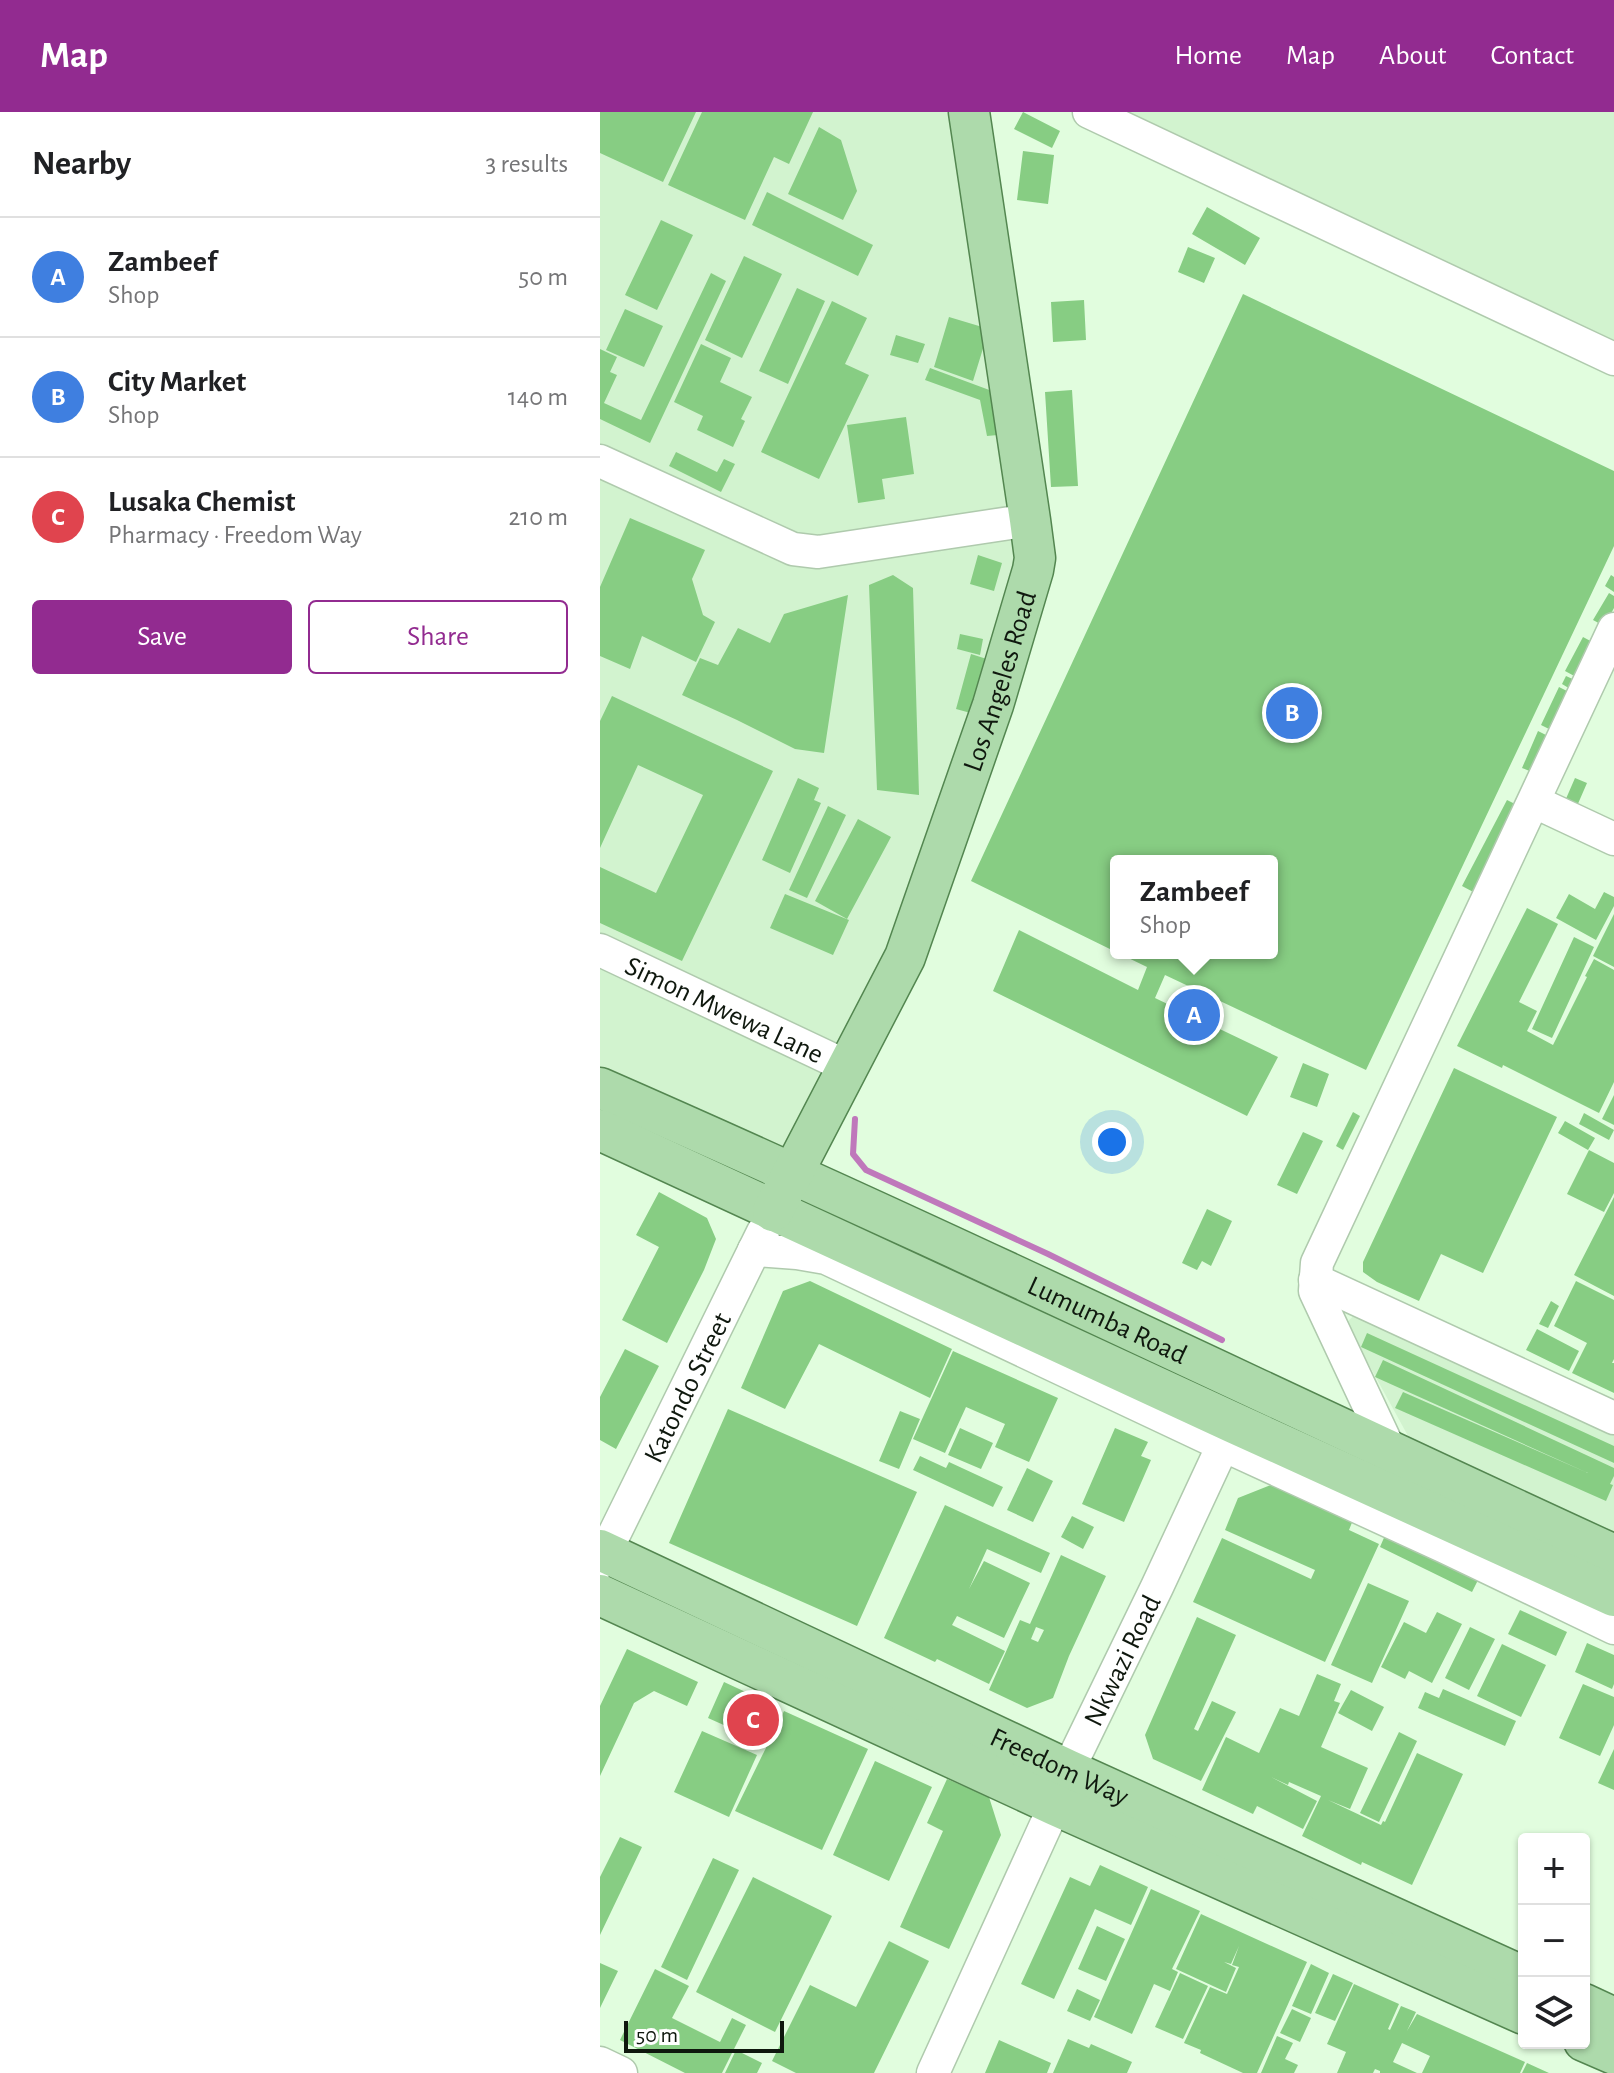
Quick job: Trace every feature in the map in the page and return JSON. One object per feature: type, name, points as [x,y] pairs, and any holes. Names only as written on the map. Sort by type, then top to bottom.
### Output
[{"type":"main road","name":"Los Angeles Road","points":[[773,1211],[905,957],[988,719],[1033,570],[1035,558],[1030,520],[969,112]]},
{"type":"main road","name":"Lumumba Road","points":[[600,1088],[793,1173],[1614,1555]]},
{"type":"main road","name":"Lumumba Road","points":[[600,1130],[773,1211],[1228,1434],[1614,1596]]},
{"type":"main road","name":"Freedom Way","points":[[602,1555],[1062,1788],[1518,2011]]},
{"type":"main road","name":"Freedom Way","points":[[600,1595],[1518,1975]]},
{"type":"main road","points":[[1590,2007],[1614,2018]]},
{"type":"main road","points":[[1590,2044],[1614,2054]]},
{"type":"street","points":[[1089,112],[1614,359]]},
{"type":"street","points":[[600,461],[793,549],[818,552],[1030,520]]},
{"type":"street","points":[[1391,1453],[1315,1291],[1317,1263],[1614,629]]},
{"type":"street","points":[[1535,802],[1614,839]]},
{"type":"street","name":"Simon Mwewa Lane","points":[[600,950],[848,1067]]},
{"type":"street","name":"Katondo Street","points":[[602,1555],[773,1211]]},
{"type":"street","points":[[754,1250],[826,1258],[1228,1434],[1445,1547],[1614,1628]]},
{"type":"street","points":[[1315,1280],[1614,1418]]},
{"type":"street","name":"Nkwazi Road","points":[[933,2073],[1228,1434]]},
{"type":"street","points":[[600,2063],[621,2073]]},
{"type":"shaded area","points":[[600,112],[969,112],[1032,563],[909,945],[792,1172],[600,1077]]},
{"type":"shaded area","points":[[1119,112],[1614,112],[1614,349]]},
{"type":"shaded area","points":[[1363,1307],[1614,1424],[1614,1536],[1413,1445],[1346,1323]]},
{"type":"building","points":[[600,112],[696,112],[663,182],[600,153]]},
{"type":"building","points":[[702,112],[813,112],[789,164],[774,157],[745,220],[668,185]]},
{"type":"building","points":[[1023,112],[1060,131],[1052,148],[1014,129]]},
{"type":"building","points":[[819,127],[841,140],[857,191],[843,220],[788,194]]},
{"type":"building","points":[[1023,151],[1054,155],[1048,204],[1017,200]]},
{"type":"building","points":[[767,192],[873,245],[858,276],[752,225]]},
{"type":"building","points":[[1207,207],[1260,238],[1245,265],[1192,234]]},
{"type":"building","points":[[661,220],[693,235],[657,310],[625,295]]},
{"type":"building","points":[[1188,247],[1215,258],[1204,283],[1178,272]]},
{"type":"building","points":[[744,256],[782,274],[742,358],[705,340]]},
{"type":"building","points":[[711,273],[726,281],[650,443],[600,419],[600,349],[617,357],[610,372],[617,375],[604,403],[641,420]]},
{"type":"building","points":[[797,288],[825,301],[788,384],[759,371]]},
{"type":"building","points":[[1243,294],[1614,471],[1614,546],[1366,1070],[1165,975],[1155,998],[1278,1057],[1247,1116],[993,991],[1019,930],[1138,990],[1147,967],[1130,959],[1278,959],[1278,855],[1110,855],[1110,949],[971,881]]},
{"type":"building","points":[[1084,300],[1086,340],[1053,342],[1051,302]]},
{"type":"building","points":[[832,301],[867,318],[845,364],[869,375],[819,479],[761,452]]},
{"type":"building","points":[[625,309],[663,326],[644,367],[606,350]]},
{"type":"building","points":[[949,317],[989,329],[973,381],[934,367]]},
{"type":"building","points":[[896,335],[925,344],[918,363],[890,355]]},
{"type":"building","points":[[701,344],[731,358],[720,382],[752,397],[741,419],[745,421],[733,447],[697,430],[703,416],[674,402]]},
{"type":"building","points":[[930,368],[992,391],[998,435],[987,436],[980,400],[925,380]]},
{"type":"building","points":[[1072,390],[1078,486],[1051,487],[1045,392]]},
{"type":"building","points":[[906,417],[914,474],[882,479],[885,499],[858,503],[847,425]]},
{"type":"building","points":[[676,452],[717,472],[724,459],[735,464],[721,492],[669,466]]},
{"type":"building","points":[[630,518],[705,550],[692,579],[703,615],[715,622],[696,662],[642,636],[630,669],[600,656],[600,587]]},
{"type":"building","points":[[978,555],[1002,563],[994,591],[970,584]]},
{"type":"building","points":[[893,575],[913,588],[919,795],[877,790],[869,585]]},
{"type":"building","points":[[1611,575],[1614,577],[1614,592],[1605,586]]},
{"type":"building","points":[[1609,593],[1614,596],[1614,608],[1604,626],[1593,620]]},
{"type":"building","points":[[848,595],[824,753],[795,749],[682,695],[700,658],[718,665],[738,628],[770,643],[784,614]]},
{"type":"building","points":[[960,634],[983,639],[980,655],[957,649]]},
{"type":"building","points":[[1583,637],[1596,644],[1578,678],[1565,671]]},
{"type":"building","points":[[971,654],[993,661],[978,715],[956,709]]},
{"type":"building","points":[[1566,676],[1577,681],[1572,690],[1562,684]]},
{"type":"building","points":[[1559,687],[1571,693],[1553,731],[1541,725]]},
{"type":"building","points":[[612,696],[773,771],[682,961],[600,923],[600,867],[656,893],[703,795],[638,765],[600,848],[600,721]]},
{"type":"building","points":[[1538,731],[1548,736],[1532,772],[1522,768]]},
{"type":"building","points":[[798,778],[819,788],[814,800],[821,803],[790,873],[762,860]]},
{"type":"building","points":[[1575,778],[1587,783],[1577,806],[1565,801]]},
{"type":"building","points":[[1507,800],[1523,808],[1477,894],[1462,886]]},
{"type":"building","points":[[828,806],[846,815],[807,898],[789,890]]},
{"type":"building","points":[[858,819],[891,837],[847,919],[815,901]]},
{"type":"building","points":[[1604,892],[1614,897],[1614,906],[1596,940],[1556,918],[1569,894],[1595,909]]},
{"type":"building","points":[[785,894],[849,920],[833,955],[770,928]]},
{"type":"building","points":[[1527,908],[1558,924],[1519,1002],[1537,1011],[1527,1031],[1553,1045],[1594,959],[1614,970],[1614,1082],[1599,1113],[1503,1065],[1502,1068],[1457,1046]]},
{"type":"building","points":[[1614,914],[1614,967],[1593,956]]},
{"type":"building","points":[[1574,937],[1594,947],[1552,1038],[1532,1029]]},
{"type":"building","points":[[1303,1063],[1329,1074],[1317,1107],[1290,1097]]},
{"type":"building","points":[[1454,1068],[1557,1117],[1483,1273],[1441,1254],[1419,1301],[1377,1282],[1363,1272],[1363,1262]]},
{"type":"building","points":[[1614,1095],[1614,1125],[1602,1119]]},
{"type":"building","points":[[1353,1112],[1360,1116],[1343,1150],[1336,1146]]},
{"type":"building","points":[[1584,1113],[1614,1130],[1609,1140],[1579,1124]]},
{"type":"building","points":[[1565,1121],[1595,1138],[1588,1150],[1558,1133]]},
{"type":"building","points":[[1303,1132],[1323,1141],[1297,1194],[1277,1185]]},
{"type":"building","points":[[1589,1150],[1614,1163],[1614,1193],[1604,1212],[1567,1194]]},
{"type":"building","points":[[659,1192],[707,1218],[716,1239],[667,1343],[622,1320],[659,1247],[636,1235]]},
{"type":"building","points":[[1614,1197],[1614,1296],[1574,1275]]},
{"type":"building","points":[[1207,1209],[1232,1221],[1211,1266],[1202,1261],[1197,1270],[1182,1263]]},
{"type":"building","points":[[810,1281],[952,1349],[930,1398],[819,1344],[785,1409],[741,1388],[783,1291]]},
{"type":"building","points":[[1576,1281],[1614,1300],[1614,1393],[1572,1373],[1587,1343],[1554,1326]]},
{"type":"building","points":[[1551,1301],[1559,1306],[1548,1328],[1539,1324]]},
{"type":"building","points":[[1537,1329],[1579,1351],[1569,1371],[1526,1350]]},
{"type":"building","points":[[1367,1333],[1614,1446],[1614,1463],[1361,1347]]},
{"type":"building","points":[[625,1349],[659,1366],[616,1449],[600,1440],[600,1397]]},
{"type":"building","points":[[953,1351],[1058,1398],[1029,1462],[995,1447],[1005,1424],[966,1407],[945,1453],[913,1439]]},
{"type":"building","points":[[1383,1360],[1614,1468],[1610,1484],[1613,1485],[1606,1501],[1395,1408],[1403,1392],[1588,1473],[1375,1377]]},
{"type":"building","points":[[728,1409],[917,1492],[857,1626],[669,1543]]},
{"type":"building","points":[[900,1411],[920,1419],[899,1469],[879,1461]]},
{"type":"building","points":[[960,1428],[993,1443],[981,1469],[948,1455]]},
{"type":"building","points":[[1115,1428],[1148,1442],[1141,1456],[1151,1460],[1124,1522],[1082,1504]]},
{"type":"building","points":[[920,1456],[946,1468],[949,1462],[1003,1487],[993,1507],[913,1470]]},
{"type":"building","points":[[1027,1468],[1053,1481],[1033,1522],[1007,1510]]},
{"type":"building","points":[[1276,1483],[1353,1520],[1349,1530],[1379,1544],[1325,1662],[1193,1602],[1222,1538],[1311,1579],[1315,1570],[1225,1530],[1238,1498]]},
{"type":"building","points":[[945,1505],[1050,1553],[1041,1573],[987,1549],[969,1589],[984,1561],[1030,1583],[1004,1638],[957,1616],[952,1625],[1005,1651],[989,1684],[884,1638]]},
{"type":"building","points":[[1072,1516],[1094,1527],[1083,1549],[1061,1537]]},
{"type":"building","points":[[1386,1533],[1479,1578],[1472,1592],[1380,1547]]},
{"type":"building","points":[[1061,1555],[1106,1576],[1053,1698],[1027,1708],[989,1690],[1020,1620],[1030,1624]],"holes":[[[1036,1627],[1044,1630],[1038,1642],[1031,1639]]]},
{"type":"building","points":[[1368,1583],[1409,1601],[1372,1683],[1331,1665]]},
{"type":"building","points":[[1520,1610],[1567,1632],[1556,1656],[1508,1634]]},
{"type":"building","points":[[1437,1612],[1462,1624],[1432,1683],[1409,1671],[1405,1679],[1381,1667],[1404,1622],[1426,1633]]},
{"type":"building","points":[[1197,1617],[1236,1635],[1194,1729],[1198,1731],[1212,1701],[1236,1712],[1201,1781],[1153,1759],[1145,1735]]},
{"type":"building","points":[[1470,1627],[1495,1639],[1469,1690],[1445,1678]]},
{"type":"building","points":[[1587,1643],[1614,1655],[1612,1689],[1575,1672]]},
{"type":"building","points":[[1502,1644],[1546,1665],[1521,1717],[1477,1696]]},
{"type":"building","points":[[627,1649],[698,1682],[687,1706],[654,1691],[634,1703],[600,1776],[600,1706]]},
{"type":"building","points":[[1317,1674],[1341,1684],[1334,1701],[1340,1703],[1321,1747],[1368,1768],[1350,1809],[1328,1800],[1381,1825],[1417,1753],[1463,1774],[1412,1885],[1362,1862],[1361,1865],[1302,1836],[1321,1796],[1271,1777],[1317,1801],[1303,1829],[1257,1806],[1253,1814],[1202,1790],[1226,1737],[1259,1753],[1280,1708],[1299,1716]]},
{"type":"building","points":[[724,1682],[780,1708],[764,1743],[708,1718]]},
{"type":"building","points":[[1583,1684],[1614,1697],[1614,1725],[1600,1756],[1559,1738]]},
{"type":"building","points":[[1443,1689],[1516,1721],[1505,1746],[1418,1708],[1425,1692],[1439,1698]]},
{"type":"building","points":[[1351,1690],[1384,1707],[1372,1731],[1338,1713]]},
{"type":"building","points":[[784,1711],[868,1749],[822,1850],[735,1811]]},
{"type":"building","points":[[702,1731],[757,1755],[729,1817],[674,1792]]},
{"type":"building","points":[[1399,1732],[1417,1741],[1379,1822],[1360,1813]]},
{"type":"building","points":[[1614,1749],[1614,1790],[1598,1783]]},
{"type":"building","points":[[875,1761],[932,1787],[889,1881],[833,1855]]},
{"type":"building","points":[[947,1779],[989,1797],[1001,1835],[949,1949],[900,1927],[943,1831],[927,1823]]},
{"type":"building","points":[[620,1837],[642,1847],[600,1935],[600,1877]]},
{"type":"building","points":[[713,1858],[739,1870],[687,1980],[661,1967]]},
{"type":"building","points":[[1100,1865],[1148,1887],[1131,1925],[1095,1909],[1054,1999],[1021,1984],[1070,1877],[1090,1886]]},
{"type":"building","points":[[753,1877],[832,1916],[775,2032],[696,1992]]},
{"type":"building","points":[[1151,1889],[1200,1911],[1172,1969],[1178,1972],[1170,1991],[1154,1984],[1132,2034],[1094,2017]]},
{"type":"building","points":[[1201,1914],[1307,1962],[1257,2073],[1243,2073],[1184,2043],[1210,1987],[1227,1994],[1239,1967],[1232,1965],[1239,1946],[1231,1964],[1224,1962],[1236,1968],[1226,1992],[1176,1969]]},
{"type":"building","points":[[1097,1926],[1125,1939],[1106,1981],[1078,1969]]},
{"type":"building","points":[[889,1941],[929,1961],[874,2073],[796,2073],[772,2061],[810,1985],[856,2007]]},
{"type":"building","points":[[600,1963],[618,1971],[600,2008]]},
{"type":"building","points":[[1311,1964],[1329,1973],[1311,2014],[1292,2006]]},
{"type":"building","points":[[655,1969],[689,1986],[672,2018],[720,2042],[732,2018],[746,2025],[722,2073],[685,2073],[620,2040]]},
{"type":"building","points":[[1180,1973],[1208,1986],[1183,2039],[1155,2027]]},
{"type":"building","points":[[1333,1974],[1353,1983],[1335,2021],[1315,2013]]},
{"type":"building","points":[[1354,1984],[1399,2004],[1388,2029],[1401,2006],[1416,2012],[1407,2031],[1417,2014],[1525,2062],[1520,2073],[1422,2073],[1430,2056],[1402,2043],[1393,2062],[1417,2073],[1380,2073],[1375,2069],[1373,2073],[1337,2073],[1346,2052],[1327,2044]]},
{"type":"building","points":[[1077,1989],[1100,2000],[1090,2021],[1067,2011]]},
{"type":"building","points":[[1292,2009],[1311,2018],[1300,2042],[1280,2033]]},
{"type":"building","points":[[1277,2036],[1293,2043],[1285,2059],[1298,2065],[1294,2073],[1261,2073]]},
{"type":"building","points":[[1068,2039],[1089,2048],[1091,2044],[1132,2062],[1127,2073],[1053,2073]]},
{"type":"building","points":[[999,2040],[1051,2063],[1047,2073],[985,2073]]},
{"type":"building","points":[[736,2050],[762,2063],[757,2073],[725,2073]]},
{"type":"building","points":[[1527,2063],[1549,2073],[1522,2073]]},
{"type":"waterway","points":[[855,1119],[853,1154],[866,1170],[1048,1254],[1222,1340]]},
{"type":"place","name":"City Market","points":[[1292,713]]},
{"type":"place","name":"Zambeef","points":[[1194,1015]]},
{"type":"place","name":"Lusaka Chemist","points":[[753,1720]]}]
